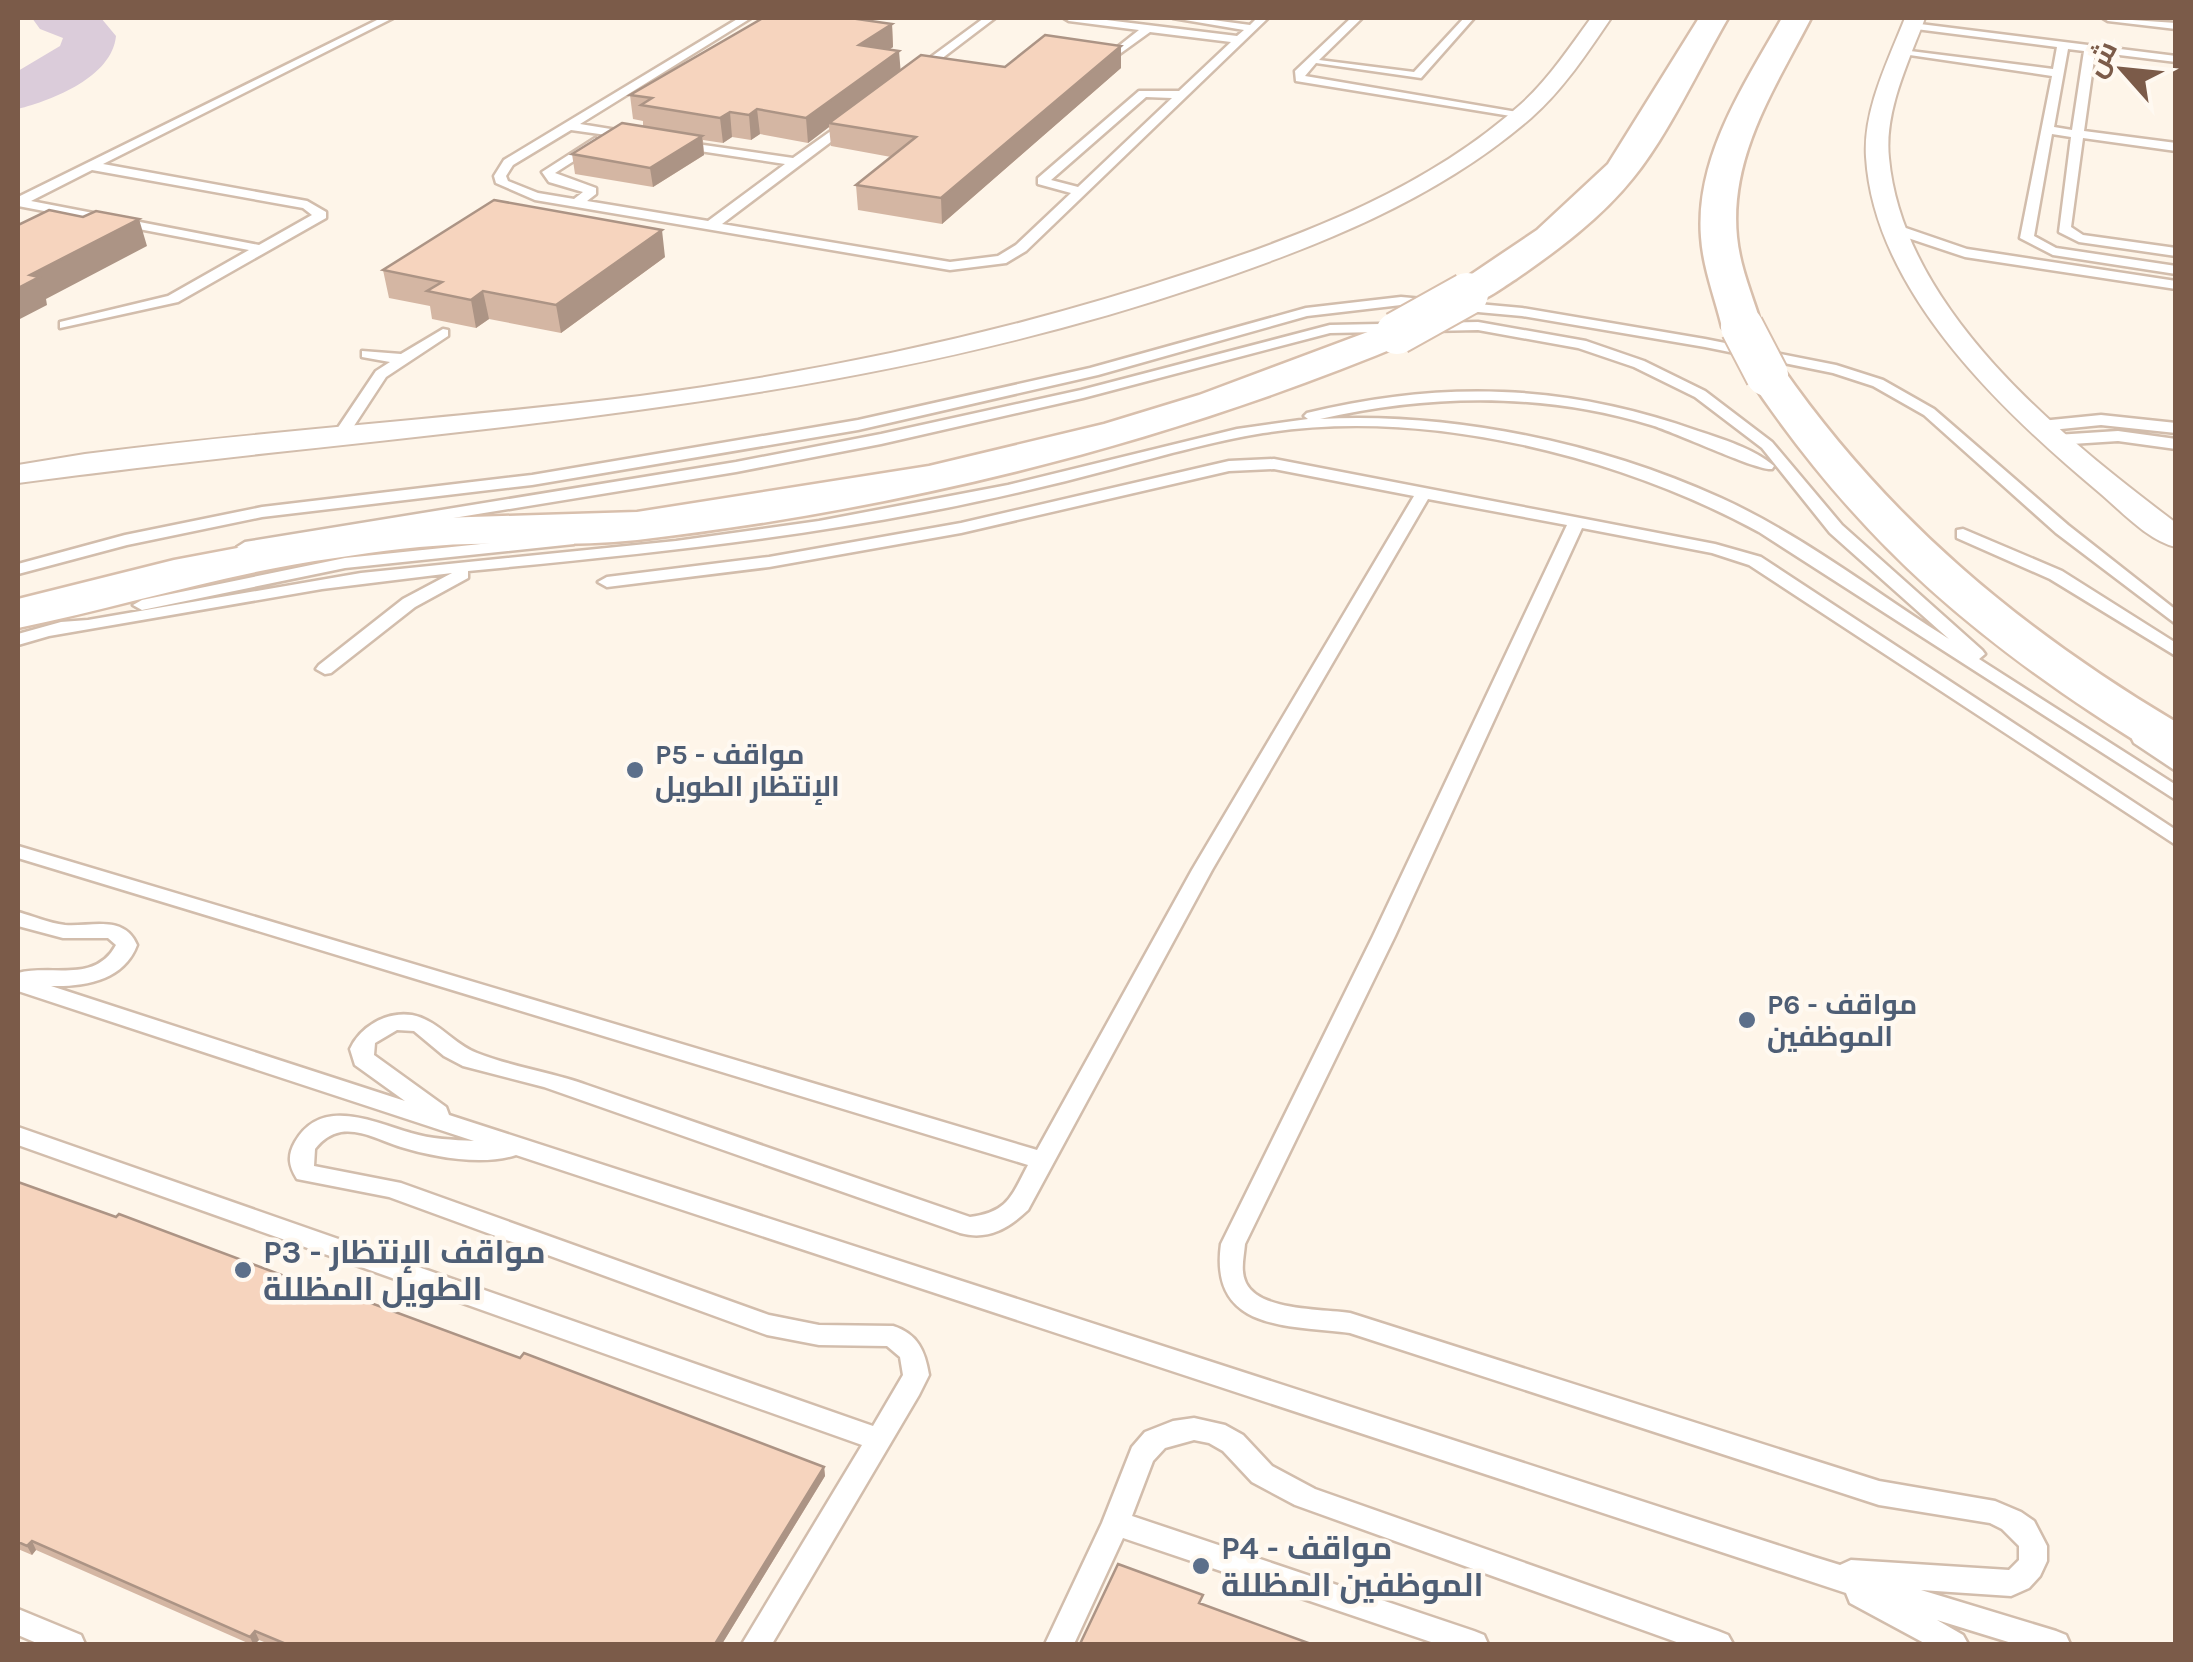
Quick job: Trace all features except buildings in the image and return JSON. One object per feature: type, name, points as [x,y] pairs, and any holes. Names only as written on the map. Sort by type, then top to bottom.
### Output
[{"type":"street","points":[[18,474],[108,458],[557,414],[712,393],[931,354],[1062,322],[1179,286],[1334,226],[1444,171],[1528,109],[1561,74],[1600,18]]},
{"type":"street","points":[[33,623],[138,583],[329,545],[444,532],[634,526],[839,496],[1027,458],[1194,412],[1268,387],[1397,334],[1467,294],[1567,225],[1622,170],[1712,18]]},
{"type":"street","points":[[1796,18],[1731,147],[1722,175],[1719,236],[1742,327],[1819,450],[1896,533],[2002,624],[2090,690],[2176,744]]},
{"type":"street","points":[[1914,22],[1882,109],[1878,133],[1881,186],[1907,257],[1968,348],[2048,433],[2176,538]]},
{"type":"lane","points":[[18,202],[388,18]]},
{"type":"lane","points":[[746,18],[522,154],[502,170],[502,183],[520,193],[968,266],[1014,254],[1258,23]]},
{"type":"lane","points":[[900,84],[990,18]]},
{"type":"lane","points":[[1069,18],[1240,40]]},
{"type":"lane","points":[[1178,18],[1258,23]]},
{"type":"lane","points":[[1320,60],[1357,18]]},
{"type":"lane","points":[[1468,18],[1417,76],[1320,60],[1308,62],[1299,73],[1300,79],[1528,109]]},
{"type":"lane","points":[[2108,18],[2176,26]]},
{"type":"lane","points":[[1914,22],[2176,59]]},
{"type":"lane","points":[[1114,55],[1148,28]]},
{"type":"lane","points":[[2064,46],[2027,238],[2053,250],[2176,270]]},
{"type":"lane","points":[[2090,49],[2066,232],[2085,239],[2176,252]]},
{"type":"lane","points":[[1902,52],[2058,73]]},
{"type":"lane","points":[[1081,192],[1042,181],[1142,93],[1182,95]]},
{"type":"lane","points":[[710,226],[870,106]]},
{"type":"lane","points":[[569,126],[647,139]]},
{"type":"lane","points":[[2046,130],[2176,148]]},
{"type":"lane","points":[[577,203],[592,191],[550,177],[550,170],[610,133]]},
{"type":"lane","points":[[665,142],[795,162]]},
{"type":"lane","points":[[522,154],[560,162]]},
{"type":"lane","points":[[64,325],[163,302],[312,221],[320,212],[307,205],[92,166]]},
{"type":"lane","points":[[18,202],[262,249]]},
{"type":"lane","points":[[1895,229],[1964,252],[2176,288]]},
{"type":"lane","points":[[1907,257],[1958,257],[2176,288]]},
{"type":"lane","points":[[18,569],[125,540],[262,512],[582,472],[858,425],[1074,376],[1306,312],[1401,301],[1522,312],[1687,340],[1822,366],[1878,383],[1929,412],[2073,538],[2176,619]]},
{"type":"lane","points":[[18,602],[170,563],[308,535],[881,440],[1082,394],[1330,329],[1462,325],[1531,332],[1581,344],[1654,371],[1714,404],[1767,445],[1836,528],[2006,683]]},
{"type":"lane","points":[[343,432],[376,380],[443,333]]},
{"type":"lane","points":[[366,354],[404,358]]},
{"type":"lane","points":[[18,640],[33,623],[324,583],[725,540],[838,524],[984,496],[1379,401],[1450,395],[1524,397],[1599,407],[1670,425],[1766,466]]},
{"type":"lane","points":[[2048,433],[2118,420],[2176,428]]},
{"type":"lane","points":[[1284,426],[1372,425],[1466,434],[1582,457],[1696,492],[1745,515],[2176,794]]},
{"type":"lane","points":[[2048,433],[2118,436],[2176,444]]},
{"type":"lane","points":[[607,582],[769,562],[962,528],[1258,462],[1715,549],[1771,569],[2176,839]]},
{"type":"lane","points":[[456,1126],[363,1059],[361,1048],[366,1038],[393,1022],[409,1022],[422,1026],[472,1060],[549,1080],[969,1226],[1000,1222],[1012,1214],[1044,1161],[1202,870],[1423,494]]},
{"type":"lane","points":[[1576,523],[1384,936],[1233,1244],[1231,1275],[1250,1304],[1270,1314],[1350,1322],[1888,1496],[1999,1514],[2018,1523],[2030,1537],[2034,1552],[2033,1566],[2025,1577],[1994,1584],[1814,1570]]},
{"type":"lane","points":[[1963,534],[2056,575],[2176,651]]},
{"type":"lane","points":[[325,669],[426,592],[483,567]]},
{"type":"lane","points":[[2090,690],[2136,735],[2176,765]]},
{"type":"lane","points":[[18,852],[1044,1161]]},
{"type":"lane","points":[[18,919],[53,930],[114,932],[123,937],[126,946],[114,965],[84,978],[18,980]]},
{"type":"lane","points":[[18,980],[1814,1570],[2056,1644]]},
{"type":"lane","points":[[523,1148],[444,1148],[343,1123],[310,1138],[300,1150],[299,1162],[305,1173],[392,1190],[768,1325],[830,1336],[893,1336],[912,1352],[916,1374],[756,1644]]},
{"type":"lane","points":[[18,1136],[878,1439]]},
{"type":"lane","points":[[1059,1644],[1116,1524],[1142,1455],[1155,1440],[1194,1429],[1215,1433],[1233,1443],[1262,1474],[1305,1497],[1718,1644]]},
{"type":"lane","points":[[1116,1524],[1474,1644]]},
{"type":"lane","points":[[1814,1570],[1953,1644]]},
{"type":"lane","points":[[18,1622],[71,1644]]},
{"type":"taxiway","points":[[18,92],[64,68],[88,47],[90,36],[81,26],[58,18]]},
{"type":"place","name":"P5 - مواقف الإنتظار الطويل","points":[[635,770]]},
{"type":"place","name":"P6 - مواقف الموظفين","points":[[1747,1020]]},
{"type":"place","name":"P3 - مواقف الإنتظار الطويل المظللة","points":[[243,1270]]},
{"type":"place","name":"P4 - مواقف الموظفين المظللة","points":[[1201,1566]]}]
